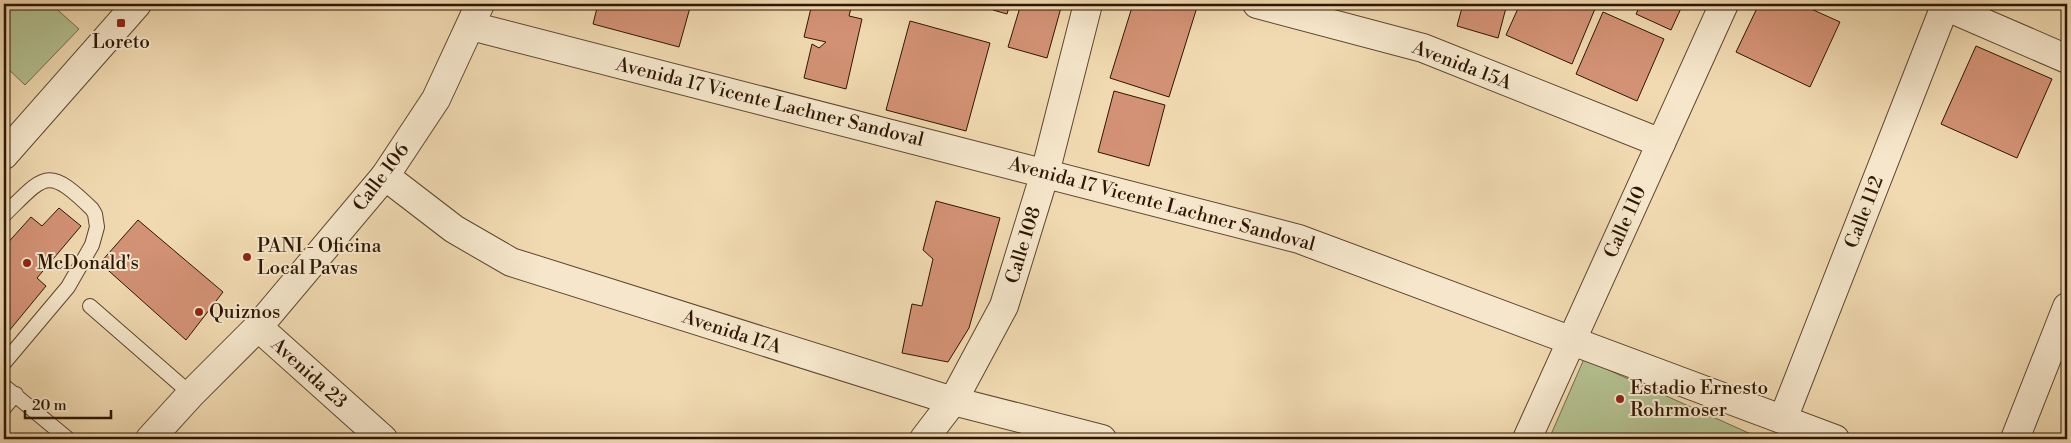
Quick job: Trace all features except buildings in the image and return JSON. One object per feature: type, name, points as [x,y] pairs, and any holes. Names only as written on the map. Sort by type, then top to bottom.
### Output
[{"type":"street","points":[[4,155],[137,4]]},
{"type":"street","name":"Calle 108","points":[[924,439],[953,401],[1004,306],[1045,172],[1088,4]]},
{"type":"street","name":"Avenida 15A","points":[[1257,4],[1423,48],[1661,143]]},
{"type":"street","name":"Calle 110","points":[[1527,439],[1724,4]]},
{"type":"street","points":[[1943,5],[2067,59]]},
{"type":"street","name":"Calle 112","points":[[1783,419],[1943,5]]},
{"type":"street","name":"Avenida 17 Vicente Lachner Sandoval","points":[[475,15],[1045,172],[1299,239],[1835,439]]},
{"type":"street","name":"Calle 106","points":[[150,439],[191,394],[258,327],[385,176],[436,99],[475,15]]},
{"type":"street","name":"Avenida 17A","points":[[385,176],[454,229],[511,262],[953,401],[1102,439]]},
{"type":"street","points":[[2015,439],[2067,307]]},
{"type":"street","name":"Avenida 23","points":[[258,327],[383,439]]},
{"type":"lane","points":[[4,215],[35,185],[50,180],[65,185],[92,210],[95,214],[97,227],[92,245],[68,287],[4,363]]},
{"type":"lane","points":[[90,306],[191,394]]},
{"type":"lane","points":[[4,386],[68,439]]},
{"type":"lane","points":[[4,408],[16,394]]},
{"type":"green space","points":[[4,4],[51,4],[79,29],[25,85],[4,65]]},
{"type":"green space","name":"Estadio Ernesto Rohrmoser","points":[[1584,359],[1762,439],[1549,439]]},
{"type":"place","name":"Loreto","points":[[121,23]]},
{"type":"place","name":"PANI - Oficina Local Pavas","points":[[247,257]]},
{"type":"place","name":"McDonald's","points":[[27,263]]},
{"type":"place","name":"Quiznos","points":[[199,312]]},
{"type":"place","name":"Estadio Ernesto Rohrmoser","points":[[1620,399]]}]
